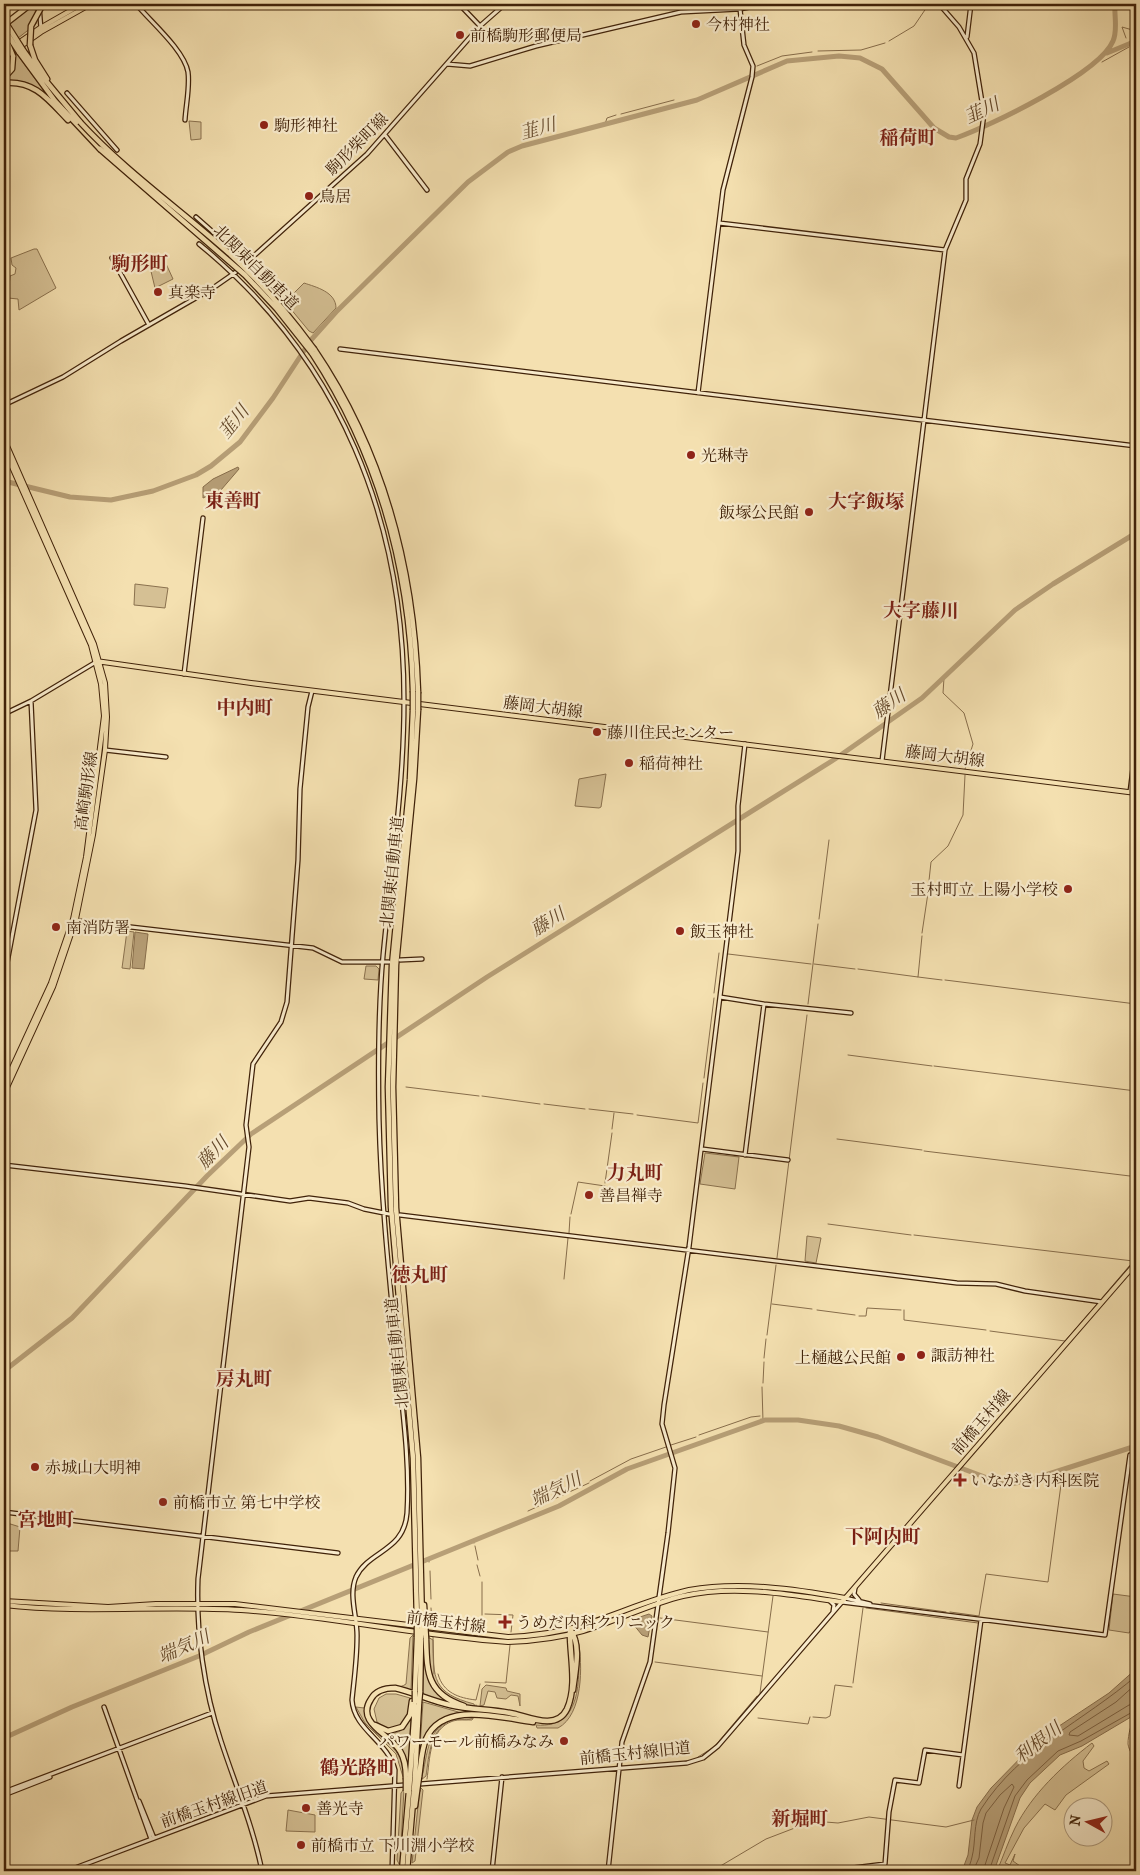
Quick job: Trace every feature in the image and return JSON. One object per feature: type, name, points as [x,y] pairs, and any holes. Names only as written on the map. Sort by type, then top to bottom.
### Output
[{"type":"highway","points":[[4,22],[27,4]]},
{"type":"highway","points":[[4,22],[31,4]]},
{"type":"highway","points":[[41,4],[31,26],[30,45],[57,100]]},
{"type":"highway","name":"北関東自動車道","points":[[4,22],[20,51]]},
{"type":"highway","name":"北関東自動車道","points":[[4,28],[57,100],[100,149],[245,275],[313,351]]},
{"type":"highway","points":[[4,34],[14,56],[12,68],[4,78]]},
{"type":"highway","points":[[4,83],[28,85],[57,100]]},
{"type":"highway","name":"北関東自動車道","points":[[57,100],[134,175],[248,271],[281,306],[313,351],[358,423],[388,497],[401,548],[410,593],[416,692],[415,772],[399,923],[391,1046],[396,1208],[415,1414],[421,1569],[421,1638],[416,1691],[413,1777]]},
{"type":"highway","name":"北関東自動車道","points":[[419,1553],[421,1569]]},
{"type":"highway","points":[[421,1569],[421,1638],[428,1671],[436,1688],[451,1701],[481,1710]]},
{"type":"highway","points":[[407,1871],[413,1777],[400,1751],[373,1726],[368,1717],[368,1706],[375,1693],[383,1689],[395,1688],[446,1704],[515,1714],[542,1721],[560,1718],[567,1708],[569,1701],[573,1664],[571,1632]]},
{"type":"highway","points":[[402,1871],[413,1777],[424,1744],[435,1725],[456,1715],[483,1716],[548,1724],[566,1716],[572,1701],[576,1664],[571,1632]]},
{"type":"highway","points":[[416,1702],[408,1721],[399,1729],[383,1730],[371,1718],[370,1707],[373,1700],[382,1692],[389,1691],[483,1716]]},
{"type":"main road","points":[[4,53],[82,4]]},
{"type":"main road","points":[[4,58],[41,30],[90,4]]},
{"type":"main road","name":"高崎駒形線","points":[[4,438],[88,628],[98,661],[107,705],[88,863],[74,919],[53,987],[4,1094]]},
{"type":"main road","name":"高崎駒形線","points":[[4,449],[98,661]]},
{"type":"main road","name":"藤岡大胡線","points":[[98,661],[312,691],[1136,793]]},
{"type":"main road","name":"高崎駒形線","points":[[4,1085],[51,983],[74,919]]},
{"type":"main road","name":"前橋玉村線","points":[[844,1600],[1136,1263]]},
{"type":"main road","name":"前橋玉村線","points":[[280,1612],[305,1617],[508,1642],[543,1639],[571,1632],[689,1590],[740,1586],[844,1600]]},
{"type":"main road","name":"前橋玉村線","points":[[658,1601],[728,1590],[772,1592],[829,1600],[844,1600]]},
{"type":"main road","points":[[4,1601],[108,1607],[197,1606]]},
{"type":"main road","points":[[4,1605],[69,1610],[235,1604],[280,1612]]},
{"type":"main road","name":"前橋玉村線","points":[[280,1612],[315,1614],[357,1622]]},
{"type":"street","points":[[41,4],[41,30]]},
{"type":"street","points":[[136,4],[177,50],[186,65],[189,82],[185,120]]},
{"type":"street","points":[[458,4],[480,26]]},
{"type":"street","name":"駒形柴町線","points":[[4,405],[63,377],[207,292],[247,262],[342,178],[385,135],[480,26],[505,4]]},
{"type":"street","points":[[447,64],[470,66],[520,50],[681,12],[740,9],[765,4]]},
{"type":"street","points":[[882,761],[945,250],[965,202],[966,180],[978,149],[984,114],[976,60],[967,37],[939,4]]},
{"type":"street","points":[[967,37],[971,4]]},
{"type":"street","points":[[698,392],[725,180],[752,77],[752,70],[744,45],[740,9]]},
{"type":"street","points":[[67,93],[117,150]]},
{"type":"street","points":[[385,135],[427,190]]},
{"type":"street","points":[[196,217],[247,262]]},
{"type":"street","points":[[719,222],[945,250]]},
{"type":"street","points":[[199,244],[276,318],[320,379],[351,438],[383,529],[399,615],[404,701],[400,784],[383,962],[379,1053],[383,1213],[403,1416],[407,1511],[404,1529],[398,1539],[388,1550],[364,1566],[358,1573],[353,1594],[357,1622],[354,1711],[360,1723],[389,1756],[394,1765],[392,1871]]},
{"type":"street","points":[[112,258],[149,325]]},
{"type":"street","points":[[340,349],[1136,446]]},
{"type":"street","points":[[184,674],[203,518]]},
{"type":"street","points":[[4,714],[31,701],[98,661]]},
{"type":"street","points":[[262,1871],[256,1838],[212,1713],[197,1606],[203,1536],[244,1196],[248,1142],[246,1133],[253,1064],[282,1020],[287,1002],[292,945],[300,789],[308,706],[312,691]]},
{"type":"street","points":[[4,979],[36,810],[31,701]]},
{"type":"street","points":[[608,1871],[622,1742],[648,1668],[675,1475],[672,1456],[662,1422],[702,1149],[738,851],[738,813],[745,744]]},
{"type":"street","points":[[1130,792],[1136,744]]},
{"type":"street","points":[[103,750],[166,757]]},
{"type":"street","points":[[74,919],[313,948],[342,962],[388,962]]},
{"type":"street","points":[[400,960],[422,959]]},
{"type":"street","points":[[720,997],[764,1004],[851,1012]]},
{"type":"street","points":[[745,1155],[764,1004]]},
{"type":"street","points":[[702,1149],[788,1160]]},
{"type":"street","points":[[4,1166],[33,1167],[290,1201],[308,1198],[348,1203],[364,1209],[389,1214]]},
{"type":"street","points":[[400,1215],[956,1283],[996,1284],[1025,1291],[1102,1302]]},
{"type":"street","points":[[844,1600],[981,1620],[1106,1635],[1130,1455]]},
{"type":"street","points":[[4,1512],[338,1553]]},
{"type":"street","points":[[856,1585],[854,1594],[860,1601]]},
{"type":"street","points":[[829,1600],[834,1605],[832,1614]]},
{"type":"street","points":[[844,1600],[860,1601],[878,1606]]},
{"type":"street","name":"前橋玉村線旧道","points":[[420,1784],[691,1762],[709,1754],[844,1600]]},
{"type":"street","points":[[959,1786],[981,1620]]},
{"type":"street","points":[[104,1707],[152,1838]]},
{"type":"street","points":[[4,1793],[212,1713]]},
{"type":"street","points":[[828,1871],[885,1864],[889,1813],[895,1780],[919,1782],[925,1750],[964,1755]]},
{"type":"street","points":[[492,1871],[502,1777]]},
{"type":"street","name":"前橋玉村線旧道","points":[[67,1871],[244,1804],[278,1794],[404,1785]]},
{"type":"shaded area","points":[[35,4],[36,24],[4,49],[4,27]]},
{"type":"shaded area","points":[[16,53],[47,95],[28,83],[4,81],[14,69]]},
{"type":"shaded area","points":[[189,121],[201,122],[201,139],[191,140]]},
{"type":"shaded area","points":[[37,249],[56,288],[19,310],[18,299],[8,298],[10,276],[15,274],[16,268],[12,265],[11,258]]},
{"type":"shaded area","points":[[162,255],[173,279],[155,288],[149,263]]},
{"type":"shaded area","points":[[304,283],[329,294],[335,302],[336,308],[313,333],[309,331],[285,302]]},
{"type":"shaded area","points":[[135,584],[168,588],[165,608],[134,605]]},
{"type":"shaded area","points":[[606,774],[601,807],[575,806],[579,779]]},
{"type":"shaded area","points":[[127,931],[134,932],[130,969],[122,968]]},
{"type":"shaded area","points":[[366,966],[376,966],[379,969],[378,980],[364,979]]},
{"type":"shaded area","points":[[705,1153],[739,1157],[735,1189],[700,1184]]},
{"type":"shaded area","points":[[807,1236],[821,1238],[816,1263],[805,1261]]},
{"type":"shaded area","points":[[4,1522],[20,1527],[18,1551],[4,1551]]},
{"type":"shaded area","points":[[1113,1594],[1136,1597],[1136,1622],[1129,1633],[1109,1630]]},
{"type":"shaded area","points":[[413,1635],[411,1691],[395,1687],[401,1687],[406,1684],[410,1638]]},
{"type":"shaded area","points":[[428,1637],[433,1640],[435,1674],[438,1683],[450,1695],[474,1704],[475,1707],[452,1700],[435,1683],[430,1668]]},
{"type":"shaded area","points":[[578,1640],[580,1650],[579,1688],[577,1701],[572,1712],[566,1722],[558,1728],[537,1728],[536,1725],[552,1724],[563,1718],[571,1709],[576,1697],[578,1683]]},
{"type":"shaded area","points":[[424,1642],[425,1662],[429,1679],[438,1693],[455,1705],[423,1695]]},
{"type":"shaded area","points":[[486,1685],[506,1688],[507,1691],[520,1694],[520,1706],[518,1696],[511,1695],[506,1699],[497,1698],[495,1692],[488,1691],[484,1705],[480,1706],[482,1689]]},
{"type":"shaded area","points":[[387,1687],[375,1691],[366,1716],[375,1732],[399,1756],[404,1780],[396,1754],[365,1723],[356,1707],[364,1708],[374,1691]]},
{"type":"shaded area","points":[[386,1694],[396,1694],[410,1698],[409,1711],[402,1725],[387,1729],[377,1722],[374,1709],[379,1698]]},
{"type":"shaded area","points":[[423,1702],[462,1713],[443,1719],[432,1729],[419,1762]]},
{"type":"shaded area","points":[[411,1716],[408,1771],[404,1757],[379,1730],[390,1733],[399,1732],[406,1726]]},
{"type":"shaded area","points":[[457,1717],[473,1718],[454,1720],[440,1728],[432,1743],[426,1776],[421,1780],[427,1751],[434,1734],[439,1728],[447,1722]]},
{"type":"shaded area","points":[[1092,1743],[1094,1746],[1083,1761],[1084,1768],[1089,1771],[1107,1761],[1109,1764],[1062,1798],[1055,1810],[1045,1804],[1024,1828],[1005,1863],[1010,1865],[1015,1854],[1013,1861],[1027,1871],[997,1871],[1022,1816],[1039,1792],[1070,1761]]},
{"type":"shaded area","points":[[420,1787],[423,1790],[415,1861],[412,1863]]},
{"type":"shaded area","points":[[404,1789],[399,1864],[397,1860],[401,1793]]},
{"type":"shaded area","points":[[288,1810],[315,1815],[315,1832],[286,1831]]},
{"type":"water","points":[[238,467],[239,469],[221,490],[203,498],[203,487],[213,479]]},
{"type":"water","points":[[135,932],[148,934],[144,969],[132,968]]},
{"type":"water","points":[[649,1614],[652,1616],[648,1637],[642,1635],[633,1624],[637,1618]]},
{"type":"water","name":"利根川","points":[[1136,1669],[1136,1714],[1082,1746],[1060,1755],[1030,1783],[1020,1798],[994,1871],[962,1871],[968,1855],[972,1820],[977,1807],[991,1788],[1038,1740],[1109,1693]]},
{"type":"waterway","points":[[889,41],[914,26],[929,4]]},
{"type":"waterway","name":"韮川","points":[[4,481],[70,497],[111,500],[153,491],[196,475],[211,466],[240,442],[273,398],[311,340],[336,312],[468,182],[508,152],[522,146],[697,100],[787,61],[839,56],[860,58],[882,69],[934,128],[949,137],[956,138],[1042,97],[1088,68],[1104,54],[1113,41],[1116,28],[1115,4]]},
{"type":"waterway","points":[[1126,38],[1122,27],[1136,31]]},
{"type":"waterway","points":[[1107,53],[1136,41]]},
{"type":"waterway","points":[[818,51],[861,50],[885,43]]},
{"type":"waterway","points":[[1102,62],[1129,47]]},
{"type":"waterway","points":[[757,66],[782,56],[812,52]]},
{"type":"waterway","points":[[621,114],[674,100]]},
{"type":"waterway","points":[[605,124],[607,118],[616,115]]},
{"type":"waterway","name":"藤川","points":[[4,1371],[72,1318],[207,1176],[251,1134],[487,977],[835,759],[922,698],[1015,610],[1053,584],[1136,533]]},
{"type":"waterway","points":[[944,678],[943,693],[964,713],[973,744],[965,769]]},
{"type":"waterway","points":[[928,890],[931,862],[948,846],[963,815],[965,775]]},
{"type":"waterway","points":[[819,919],[829,840]]},
{"type":"waterway","points":[[922,933],[928,893]]},
{"type":"waterway","points":[[808,1004],[818,924]]},
{"type":"waterway","points":[[858,969],[918,977],[922,936]]},
{"type":"waterway","points":[[714,993],[719,953]]},
{"type":"waterway","points":[[728,954],[811,964]]},
{"type":"waterway","points":[[814,964],[855,969]]},
{"type":"waterway","points":[[918,977],[942,980]]},
{"type":"waterway","points":[[945,980],[1136,1004]]},
{"type":"waterway","points":[[704,1078],[714,998]]},
{"type":"waterway","points":[[777,1258],[807,1015]]},
{"type":"waterway","points":[[848,1055],[932,1066]]},
{"type":"waterway","points":[[934,1066],[1136,1091]]},
{"type":"waterway","points":[[637,1115],[698,1123],[703,1083]]},
{"type":"waterway","points":[[406,1087],[479,1096]]},
{"type":"waterway","points":[[482,1096],[540,1104]]},
{"type":"waterway","points":[[544,1104],[585,1109]]},
{"type":"waterway","points":[[589,1109],[633,1114]]},
{"type":"waterway","points":[[612,1129],[614,1113]]},
{"type":"waterway","points":[[605,1183],[612,1133]]},
{"type":"waterway","points":[[837,1139],[922,1150]]},
{"type":"waterway","points":[[924,1151],[1130,1176]]},
{"type":"waterway","points":[[571,1214],[578,1182],[605,1186]]},
{"type":"waterway","points":[[569,1233],[570,1217]]},
{"type":"waterway","points":[[828,1224],[911,1235]]},
{"type":"waterway","points":[[914,1235],[1133,1261]]},
{"type":"waterway","points":[[564,1279],[568,1238]]},
{"type":"waterway","points":[[1102,1298],[1136,1258]]},
{"type":"waterway","points":[[767,1335],[776,1265]]},
{"type":"waterway","points":[[990,1331],[1065,1341],[1098,1303]]},
{"type":"waterway","points":[[772,1304],[812,1309]]},
{"type":"waterway","points":[[859,1316],[866,1316],[867,1308],[901,1310]]},
{"type":"waterway","points":[[817,1310],[855,1315]]},
{"type":"waterway","points":[[904,1310],[904,1320],[986,1330]]},
{"type":"waterway","points":[[764,1358],[766,1339]]},
{"type":"waterway","points":[[763,1383],[764,1362]]},
{"type":"waterway","points":[[762,1387],[763,1421]]},
{"type":"waterway","points":[[699,1435],[751,1417],[760,1416]]},
{"type":"waterway","name":"端気川","points":[[4,1738],[72,1707],[199,1656],[249,1632],[559,1506],[627,1469],[765,1420],[798,1420],[839,1426],[878,1437],[1006,1485],[1030,1480],[1136,1446]]},
{"type":"waterway","points":[[671,1445],[696,1437]]},
{"type":"waterway","points":[[590,1481],[631,1459],[666,1447]]},
{"type":"waterway","points":[[950,1612],[979,1616],[986,1574],[1048,1582],[1062,1477],[1065,1468]]},
{"type":"waterway","points":[[528,1511],[589,1483]]},
{"type":"waterway","points":[[475,1546],[478,1560]]},
{"type":"waterway","points":[[477,1565],[480,1576]]},
{"type":"waterway","points":[[430,1571],[431,1599]]},
{"type":"waterway","points":[[482,1582],[482,1615]]},
{"type":"waterway","points":[[760,1693],[773,1596]]},
{"type":"waterway","points":[[881,1603],[946,1612]]},
{"type":"waterway","points":[[431,1608],[432,1623]]},
{"type":"waterway","points":[[853,1683],[863,1608]]},
{"type":"waterway","points":[[866,1608],[978,1623]]},
{"type":"waterway","points":[[485,1614],[513,1615],[511,1632]]},
{"type":"waterway","points":[[660,1618],[768,1632]]},
{"type":"waterway","points":[[433,1637],[434,1674]]},
{"type":"waterway","points":[[485,1682],[506,1683],[510,1645]]},
{"type":"waterway","points":[[655,1662],[762,1676]]},
{"type":"waterway","points":[[438,1674],[448,1690],[464,1698],[476,1700],[480,1684]]},
{"type":"waterway","points":[[813,1717],[826,1718],[830,1716],[835,1685],[852,1687]]},
{"type":"waterway","points":[[698,1757],[714,1747],[757,1696]]},
{"type":"waterway","points":[[1131,1764],[1132,1756],[1128,1740],[1131,1725],[1136,1716]]},
{"type":"waterway","points":[[427,1779],[430,1754],[439,1731],[453,1721],[472,1720],[474,1717]]},
{"type":"waterway","points":[[758,1718],[808,1724],[810,1717]]},
{"type":"waterway","points":[[712,1871],[766,1839],[813,1821],[838,1823],[869,1817],[946,1827],[974,1820]]},
{"type":"place","name":"今村神社","points":[[696,24]]},
{"type":"place","name":"前橋駒形郵便局","points":[[460,35]]},
{"type":"place","name":"駒形神社","points":[[264,125]]},
{"type":"place","name":"鳥居","points":[[309,196]]},
{"type":"place","name":"真楽寺","points":[[158,292]]},
{"type":"place","name":"光琳寺","points":[[691,455]]},
{"type":"place","name":"飯塚公民館","points":[[809,512]]},
{"type":"place","name":"藤川住民センター","points":[[597,732]]},
{"type":"place","name":"稲荷神社","points":[[629,763]]},
{"type":"place","name":"玉村町立 上陽小学校","points":[[1068,889]]},
{"type":"place","name":"南消防署","points":[[56,927]]},
{"type":"place","name":"飯玉神社","points":[[680,931]]},
{"type":"place","name":"善昌禅寺","points":[[589,1195]]},
{"type":"place","name":"諏訪神社","points":[[921,1355]]},
{"type":"place","name":"上樋越公民館","points":[[901,1357]]},
{"type":"place","name":"赤城山大明神","points":[[35,1467]]},
{"type":"place","name":"いながき内科医院","points":[[960,1480]]},
{"type":"place","name":"前橋市立 第七中学校","points":[[163,1502]]},
{"type":"place","name":"うめだ内科クリニック","points":[[505,1622]]},
{"type":"place","name":"パワーモール前橋みなみ","points":[[564,1741]]},
{"type":"place","name":"善光寺","points":[[306,1808]]},
{"type":"place","name":"前橋市立 下川淵小学校","points":[[301,1845]]},
{"type":"district","name":"稲荷町","points":[[908,138]]},
{"type":"district","name":"駒形町","points":[[140,264]]},
{"type":"district","name":"東善町","points":[[233,501]]},
{"type":"district","name":"大字飯塚","points":[[866,502]]},
{"type":"district","name":"大字藤川","points":[[921,611]]},
{"type":"district","name":"中内町","points":[[245,708]]},
{"type":"district","name":"力丸町","points":[[635,1173]]},
{"type":"district","name":"徳丸町","points":[[420,1275]]},
{"type":"district","name":"房丸町","points":[[244,1379]]},
{"type":"district","name":"宮地町","points":[[46,1520]]},
{"type":"district","name":"下阿内町","points":[[883,1537]]},
{"type":"district","name":"鶴光路町","points":[[358,1768]]},
{"type":"district","name":"新堀町","points":[[800,1819]]}]
